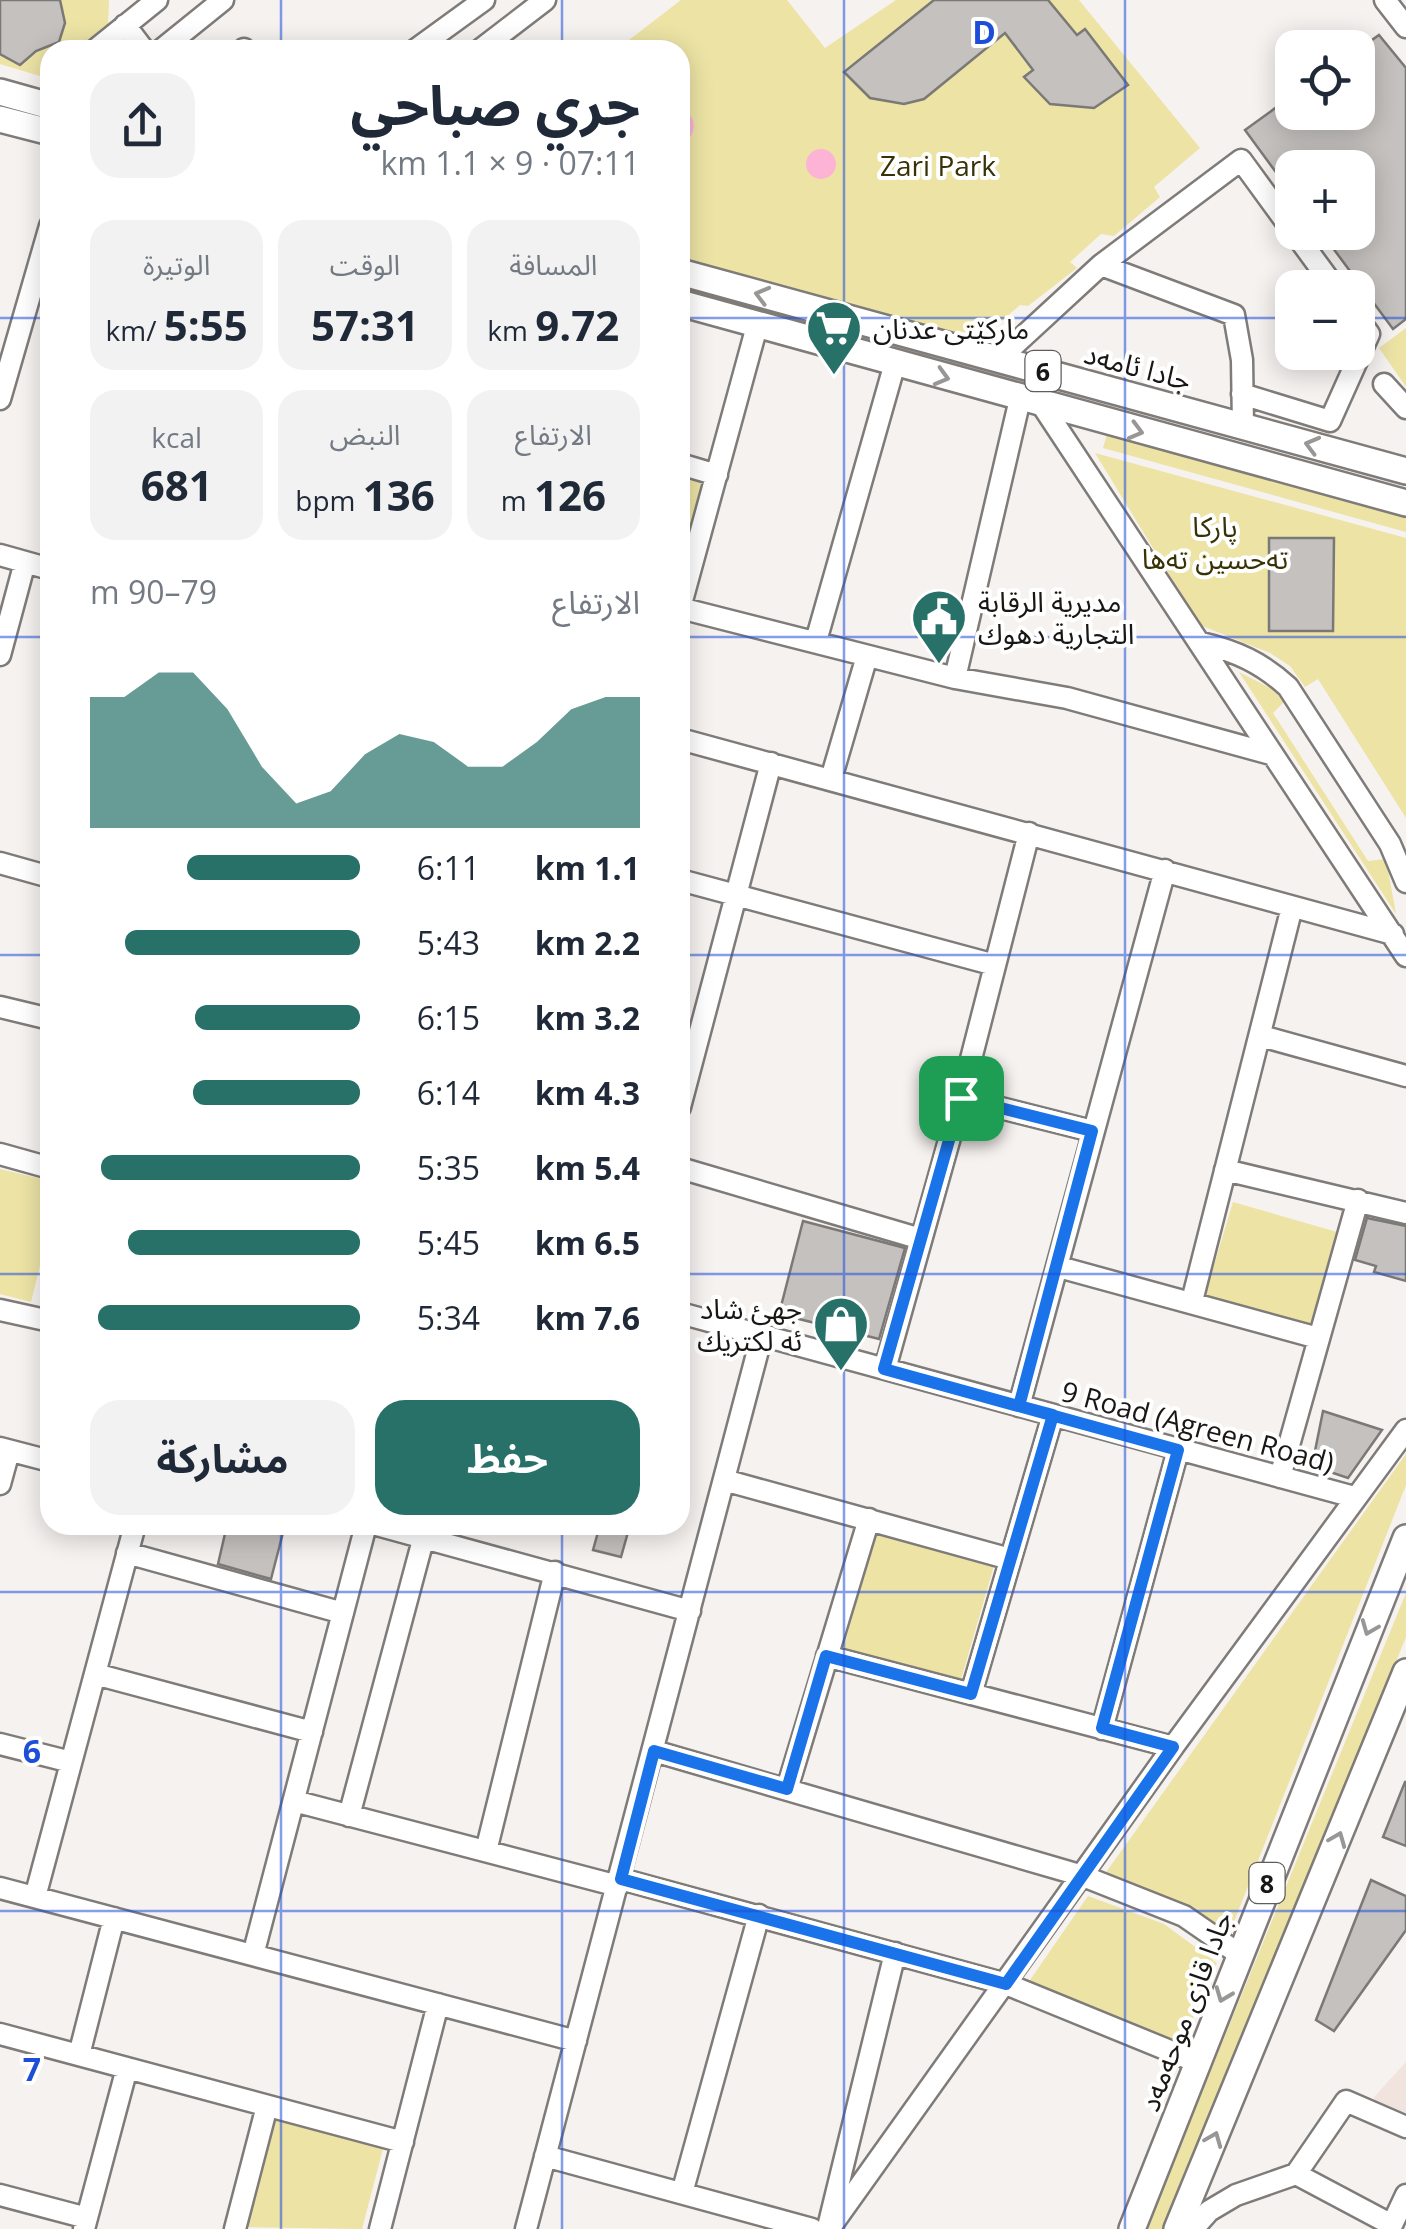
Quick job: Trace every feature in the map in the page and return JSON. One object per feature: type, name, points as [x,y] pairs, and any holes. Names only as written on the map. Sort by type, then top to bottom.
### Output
[{"type":"main road","points":[[0,92],[40,97]]},
{"type":"main road","points":[[0,118],[40,129]]},
{"type":"main road","name":"جادا ئامەد","points":[[690,275],[1406,470]]},
{"type":"main road","name":"6","points":[[690,307],[1406,503]]},
{"type":"main road","name":"جادا قازی موحەمەد","points":[[1132,2226],[1406,1538]]},
{"type":"main road","name":"8","points":[[1177,2229],[1405,1676]]},
{"type":"street","points":[[173,40],[223,0]]},
{"type":"street","points":[[429,40],[484,0]]},
{"type":"street","points":[[493,40],[545,0]]},
{"type":"street","points":[[1386,0],[1405,23]]},
{"type":"street","points":[[107,40],[146,4]]},
{"type":"street","points":[[125,25],[136,40]]},
{"type":"street","points":[[998,359],[1101,266],[1240,160],[1275,207]]},
{"type":"street","points":[[1101,266],[1234,315],[1243,426]]},
{"type":"street","points":[[0,399],[40,284]]},
{"type":"street","points":[[690,571],[757,326]]},
{"type":"street","points":[[816,641],[895,363]]},
{"type":"street","points":[[1242,394],[1330,421],[1353,370]]},
{"type":"street","points":[[1384,384],[1406,408]]},
{"type":"street","points":[[1031,402],[1201,643],[1406,956]]},
{"type":"street","points":[[955,678],[1031,402]]},
{"type":"street","points":[[690,467],[716,474]]},
{"type":"street","points":[[0,555],[40,566]]},
{"type":"street","points":[[0,655],[25,562]]},
{"type":"street","points":[[690,610],[955,678],[1067,698],[1271,754]]},
{"type":"street","points":[[1201,643],[1233,650],[1267,668],[1288,688],[1390,844],[1406,882]]},
{"type":"street","points":[[830,780],[868,656]]},
{"type":"street","points":[[690,742],[1393,934]]},
{"type":"street","points":[[690,1022],[735,896],[771,764]]},
{"type":"street","points":[[884,1369],[961,1098],[1029,832]]},
{"type":"street","points":[[0,863],[40,875]]},
{"type":"street","points":[[1019,1406],[1166,870]]},
{"type":"street","points":[[690,883],[995,965]]},
{"type":"street","points":[[1192,1300],[1292,907]]},
{"type":"street","points":[[0,1007],[40,1017]]},
{"type":"street","points":[[1260,1036],[1406,1076]]},
{"type":"street","points":[[961,1098],[1092,1131]]},
{"type":"street","points":[[0,1154],[40,1165]]},
{"type":"street","points":[[1226,1170],[1406,1213]]},
{"type":"street","points":[[690,1171],[921,1239]]},
{"type":"street","points":[[1280,1477],[1358,1200]]},
{"type":"street","points":[[1059,1267],[1192,1300],[1318,1338]]},
{"type":"street","points":[[0,1310],[40,1315]]},
{"type":"street","name":"9 Road (Agreen Road)","points":[[690,1316],[1354,1498]]},
{"type":"street","points":[[526,2229],[762,1336]]},
{"type":"street","points":[[971,1694],[1053,1415]]},
{"type":"street","points":[[828,2229],[1406,1430]]},
{"type":"street","points":[[0,1484],[4,1450],[40,1459]]},
{"type":"street","points":[[1102,1728],[1178,1450]]},
{"type":"street","points":[[724,1480],[1010,1560]]},
{"type":"street","points":[[787,1789],[869,1520]]},
{"type":"street","points":[[34,1897],[132,1535]]},
{"type":"street","points":[[253,1955],[363,1535]]},
{"type":"street","points":[[349,1816],[425,1535]]},
{"type":"street","points":[[441,1535],[690,1611]]},
{"type":"street","points":[[128,1553],[343,1613]]},
{"type":"street","points":[[486,1851],[555,1572]]},
{"type":"street","points":[[826,1656],[1173,1747]]},
{"type":"street","points":[[95,1674],[312,1732]]},
{"type":"street","points":[[0,1744],[71,1762]]},
{"type":"street","points":[[654,1751],[1083,1876],[1184,1916],[1238,1954]]},
{"type":"street","points":[[294,1801],[759,1916],[1006,1984],[1197,2062]]},
{"type":"street","points":[[0,1888],[576,2041]]},
{"type":"street","points":[[682,2193],[759,1916]]},
{"type":"street","points":[[80,2055],[114,1918]]},
{"type":"street","points":[[828,2229],[895,1954]]},
{"type":"street","points":[[380,2229],[438,2004]]},
{"type":"street","points":[[0,2034],[403,2142]]},
{"type":"street","points":[[0,2195],[86,2223],[127,2068]]},
{"type":"street","points":[[1192,2229],[1209,2211],[1236,2195],[1296,2174],[1346,2101],[1406,2128]]},
{"type":"street","points":[[235,2229],[268,2106]]},
{"type":"street","points":[[545,2156],[812,2229]]},
{"type":"street","points":[[1296,2174],[1391,2227],[1406,2195]]},
{"type":"shaded area","points":[[821,149],[832,153],[836,164],[832,175],[821,179],[810,175],[806,164],[810,153]]},
{"type":"shaded area","points":[[1406,2062],[1406,2130],[1378,2116],[1374,2097]]},
{"type":"green space","points":[[60,0],[109,0],[108,25],[88,40],[60,40],[65,23]]},
{"type":"green space","name":"Zari Park","points":[[681,0],[787,0],[825,48],[896,0],[1079,0],[1200,148],[1154,187],[1160,197],[1114,236],[1101,234],[1070,262],[1077,268],[1028,306],[1020,305],[997,325],[984,346],[974,345],[690,263],[690,40],[629,40]]},
{"type":"green space","points":[[40,49],[40,76],[0,64],[0,54],[20,65]]},
{"type":"green space","points":[[1406,328],[1406,387],[1379,348]]},
{"type":"green space","points":[[1107,434],[1406,517],[1406,532],[1103,448]]},
{"type":"green space","name":"پارکا تەحسین تەها","points":[[1095,453],[1406,538],[1406,818],[1318,679],[1305,687],[1290,666],[1270,653],[1200,625]],"holes":[[[1270,538],[1334,538],[1333,631],[1269,631]]]},
{"type":"green space","points":[[690,480],[701,483],[690,529]]},
{"type":"green space","points":[[1239,672],[1272,689],[1284,702],[1273,713],[1368,861],[1386,859],[1396,914]]},
{"type":"green space","points":[[0,1169],[40,1179],[40,1266],[31,1302],[0,1294]]},
{"type":"green space","points":[[1233,1202],[1344,1234],[1311,1345],[1200,1312]]},
{"type":"green space","points":[[1406,1454],[1406,1485],[1228,1937],[1104,1875]]},
{"type":"green space","points":[[878,1528],[995,1562],[960,1683],[843,1649]]},
{"type":"green space","points":[[1406,1593],[1406,1637],[1165,2229],[1146,2229]]},
{"type":"green space","points":[[1088,1896],[1164,1924],[1217,1963],[1176,2056],[1017,1999]]},
{"type":"green space","points":[[275,2112],[385,2141],[362,2229],[244,2227]]},
{"type":"building","points":[[0,0],[60,0],[65,23],[60,40],[40,40],[40,49],[20,65],[0,54]]},
{"type":"building","points":[[934,0],[1048,0],[1077,35],[1085,29],[1128,85],[1094,108],[1050,104],[1024,77],[1033,70],[1005,33],[924,99],[904,104],[870,98],[844,72]]},
{"type":"building","points":[[1379,35],[1406,68],[1406,319],[1393,329],[1375,305],[1375,270],[1349,270],[1334,250],[1375,250],[1375,150],[1275,150],[1275,171],[1245,130],[1275,108],[1275,130],[1375,130],[1375,38]]},
{"type":"building","points":[[1269,538],[1334,538],[1333,631],[1269,631]]},
{"type":"building","points":[[1367,1218],[1406,1226],[1406,1281],[1374,1272],[1376,1266],[1355,1260]]},
{"type":"building","points":[[803,1221],[905,1248],[879,1339],[779,1314]]},
{"type":"building","points":[[1323,1411],[1382,1430],[1348,1478],[1312,1466]]},
{"type":"building","points":[[225,1535],[282,1535],[271,1579],[218,1564]]},
{"type":"building","points":[[597,1535],[627,1535],[621,1557],[593,1550]]},
{"type":"building","points":[[1406,1782],[1406,1846],[1383,1837]]},
{"type":"building","points":[[1371,1880],[1406,1896],[1406,1930],[1334,2031],[1316,2020]]},
{"type":"place","name":"مارکێتی عدنان","points":[[834,377]]},
{"type":"place","name":"مديرية الرقابة التجارية دهوك","points":[[939,666]]},
{"type":"place","name":"جهئ شاد ئه لكتريك","points":[[841,1373]]},
{"type":"route","points":[[961,1098],[884,1369],[1019,1406],[1178,1450],[1102,1728],[1173,1747],[1006,1984],[621,1879],[654,1751],[787,1789],[826,1656],[971,1694],[1053,1415],[1019,1406],[1092,1131],[961,1098]]}]
